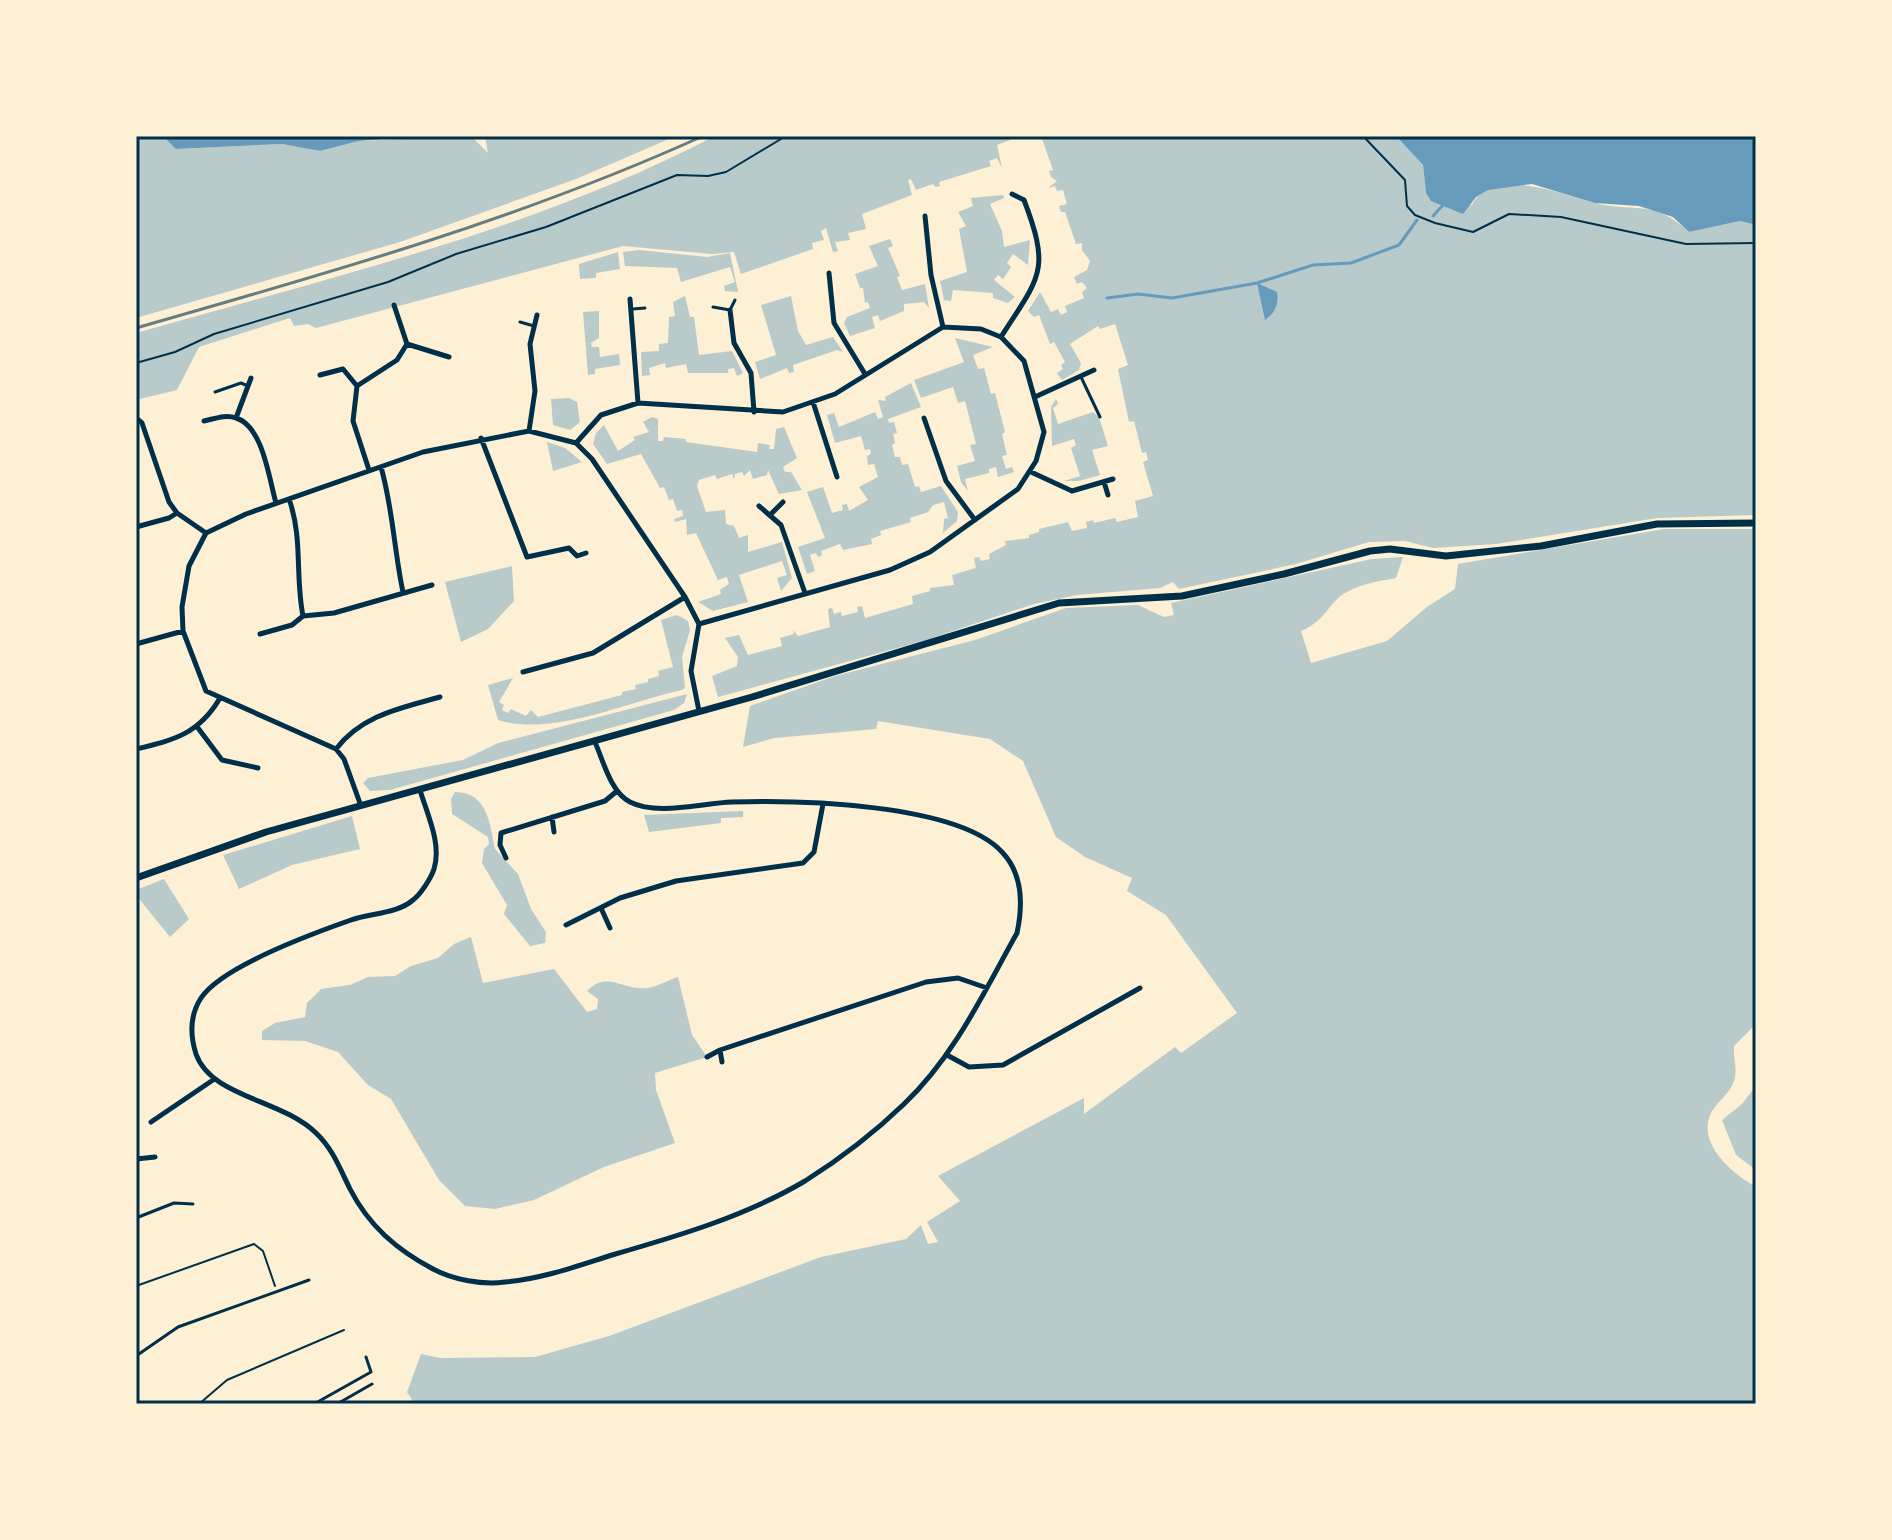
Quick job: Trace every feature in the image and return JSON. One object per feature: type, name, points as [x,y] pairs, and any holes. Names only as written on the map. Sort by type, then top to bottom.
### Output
[{"type":"street","points":[[1001,337],[1034,285],[1041,251],[1024,200],[1012,194]]},
{"type":"street","points":[[925,216],[931,275],[943,327]]},
{"type":"street","points":[[829,273],[834,323],[865,374]]},
{"type":"street","points":[[630,299],[638,403]]},
{"type":"street","points":[[394,305],[407,344]]},
{"type":"street","points":[[730,310],[734,343],[751,373],[754,413]]},
{"type":"street","points":[[529,431],[535,391],[530,344],[537,315]]},
{"type":"street","points":[[576,443],[601,415],[638,403],[754,413],[783,412],[835,394],[943,327],[981,329],[1001,337],[1024,361],[1044,432],[1031,472],[1018,489],[930,552],[890,570],[699,624]]},
{"type":"street","points":[[407,344],[449,357]]},
{"type":"street","points":[[357,386],[397,360],[407,344]]},
{"type":"street","points":[[320,375],[343,369],[357,386],[353,421],[369,470]]},
{"type":"street","points":[[1036,396],[1094,370]]},
{"type":"street","points":[[236,418],[251,378]]},
{"type":"street","points":[[813,402],[837,477]]},
{"type":"street","points":[[136,418],[142,423],[165,490],[177,513],[206,533]]},
{"type":"street","points":[[204,421],[236,418],[254,433],[276,503]]},
{"type":"street","points":[[924,418],[946,481],[975,520]]},
{"type":"street","points":[[361,806],[344,759],[336,749],[315,736],[220,698],[203,687],[183,631],[189,566],[206,533],[276,503],[369,470],[481,438],[529,431],[576,443],[600,470],[685,597],[699,624],[691,671],[699,711]]},
{"type":"street","points":[[481,438],[527,557],[562,548],[569,548],[577,556],[586,553]]},
{"type":"street","points":[[381,467],[394,524],[394,555],[403,592]]},
{"type":"street","points":[[1031,472],[1072,491],[1113,479]]},
{"type":"street","points":[[1104,482],[1108,495]]},
{"type":"street","points":[[289,499],[298,529],[298,593],[303,616]]},
{"type":"street","points":[[771,514],[783,502]]},
{"type":"street","points":[[759,506],[781,525],[805,593]]},
{"type":"street","points":[[136,527],[177,513]]},
{"type":"street","points":[[136,878],[266,832],[699,711],[1059,603],[1182,596],[1296,572],[1370,551],[1390,549],[1446,556],[1541,546],[1657,524],[1756,523]]},
{"type":"street","points":[[260,634],[292,625],[303,616],[334,613],[432,585]]},
{"type":"street","points":[[523,672],[593,653],[685,597]]},
{"type":"street","points":[[136,644],[183,631]]},
{"type":"street","points":[[336,749],[350,730],[383,714],[440,697]]},
{"type":"street","points":[[136,749],[182,738],[198,728],[220,698]]},
{"type":"street","points":[[198,728],[222,760],[258,768]]},
{"type":"street","points":[[420,790],[436,847],[434,869],[413,900],[394,909],[353,919],[237,969],[214,984],[202,997],[191,1033],[203,1069],[213,1080],[269,1102],[314,1131],[329,1147],[373,1224],[399,1250],[437,1272],[467,1280],[502,1283],[553,1273],[647,1245],[763,1203],[803,1182],[858,1144],[906,1103],[947,1055],[1017,933],[1022,910],[1019,885],[1004,854],[989,840],[961,827],[873,808],[823,804],[729,802],[651,808],[634,804],[617,791],[594,739]]},
{"type":"street","points":[[506,858],[500,845],[501,833],[605,801],[617,791]]},
{"type":"street","points":[[566,925],[601,908],[676,881],[803,863],[814,852],[823,804]]},
{"type":"street","points":[[552,817],[554,832]]},
{"type":"street","points":[[601,908],[610,928]]},
{"type":"street","points":[[707,1057],[720,1050],[926,982],[958,978],[987,988]]},
{"type":"street","points":[[947,1055],[969,1067],[1003,1065],[1140,988]]},
{"type":"street","points":[[720,1050],[722,1062]]},
{"type":"street","points":[[151,1122],[213,1080]]},
{"type":"street","points":[[136,1159],[155,1157]]},
{"type":"lane","points":[[713,307],[730,310],[735,300]]},
{"type":"lane","points":[[631,309],[645,308]]},
{"type":"lane","points":[[520,322],[534,326]]},
{"type":"lane","points":[[1081,377],[1100,417]]},
{"type":"lane","points":[[215,392],[241,383],[248,386]]},
{"type":"lane","points":[[136,1218],[174,1203],[193,1204]]},
{"type":"lane","points":[[136,1356],[178,1327],[309,1280]]},
{"type":"lane","points":[[314,1404],[371,1372],[366,1357]]},
{"type":"lane","points":[[337,1404],[372,1384]]},
{"type":"path","points":[[136,363],[175,352],[214,334],[388,282],[456,254],[546,227],[677,175],[708,176],[726,172],[786,136]]},
{"type":"path","points":[[1363,136],[1405,180],[1407,206],[1415,215],[1435,223],[1473,232],[1509,214],[1561,217],[1686,244],[1756,243]]},
{"type":"path","points":[[136,1286],[254,1244],[263,1251],[276,1291]]},
{"type":"path","points":[[199,1404],[227,1380],[286,1352],[344,1330]]},
{"type":"shaded area","points":[[136,136],[163,136],[177,149],[282,144],[320,151],[359,141],[471,136],[488,153],[485,136],[676,136],[576,179],[400,242],[136,318]]},
{"type":"shaded area","points":[[715,136],[1020,136],[997,145],[1002,168],[997,158],[989,161],[991,166],[939,182],[940,186],[933,184],[916,190],[911,179],[908,180],[912,195],[862,214],[866,229],[848,233],[850,240],[835,242],[838,251],[833,252],[826,228],[821,231],[824,240],[812,243],[813,249],[741,274],[734,252],[712,254],[623,246],[316,328],[308,324],[294,326],[290,318],[199,347],[177,390],[136,400],[136,333],[357,271],[504,225],[647,169]]},
{"type":"shaded area","points":[[1041,136],[1396,136],[1423,165],[1426,193],[1472,205],[1481,193],[1495,187],[1528,186],[1606,205],[1653,210],[1676,221],[1689,232],[1740,221],[1756,225],[1756,515],[1657,518],[1496,544],[1433,548],[1405,541],[1369,542],[1296,564],[1179,589],[1173,582],[1160,588],[1077,595],[1034,604],[923,641],[718,697],[712,676],[737,666],[738,657],[725,638],[739,635],[748,655],[782,646],[780,638],[794,634],[793,630],[798,636],[830,627],[828,609],[832,608],[834,614],[841,612],[842,616],[858,612],[857,607],[862,606],[865,618],[913,604],[912,596],[930,591],[930,588],[954,585],[952,575],[976,568],[974,558],[979,557],[981,561],[990,559],[989,554],[1006,545],[1005,541],[1029,538],[1039,529],[1068,522],[1072,531],[1087,528],[1086,522],[1093,520],[1094,523],[1115,518],[1117,522],[1138,517],[1135,501],[1153,496],[1143,462],[1148,460],[1146,452],[1142,453],[1134,421],[1129,422],[1118,369],[1128,365],[1115,324],[1100,329],[1098,326],[1070,344],[1081,363],[1079,370],[1062,380],[1057,373],[1063,369],[1061,365],[1065,362],[1054,342],[1050,344],[1039,315],[1034,317],[1028,311],[1040,292],[1051,312],[1058,309],[1061,315],[1067,312],[1065,306],[1084,298],[1082,292],[1087,288],[1082,282],[1077,284],[1074,277],[1087,270],[1090,261],[1082,250],[1082,243],[1076,244],[1065,212],[1061,212],[1059,206],[1067,204],[1063,190],[1057,191],[1055,186],[1048,188],[1057,181],[1051,177],[1049,171],[1053,170]]},
{"type":"shaded area","points":[[1003,195],[1004,198],[990,204],[1002,231],[1004,247],[1030,240],[1028,265],[1013,254],[1007,263],[1011,267],[1003,279],[998,275],[994,280],[1015,297],[1008,303],[993,298],[993,293],[953,290],[951,301],[944,300],[940,281],[967,272],[959,229],[966,226],[958,212],[973,206],[971,198]]},
{"type":"shaded area","points":[[890,239],[893,246],[888,248],[900,276],[897,277],[902,290],[925,284],[929,308],[924,302],[904,304],[904,311],[880,321],[878,315],[872,317],[875,328],[850,336],[844,323],[847,317],[870,308],[868,302],[865,303],[863,288],[860,288],[855,274],[878,266],[869,246]]},
{"type":"shaded area","points":[[639,250],[707,257],[730,253],[738,292],[725,291],[724,286],[735,282],[730,267],[681,282],[677,268],[625,266],[623,252]]},
{"type":"shaded area","points":[[618,252],[620,269],[596,273],[596,278],[580,279],[579,264]]},
{"type":"shaded area","points":[[685,296],[690,317],[694,317],[699,355],[732,351],[743,373],[737,376],[734,368],[728,369],[728,373],[688,373],[686,364],[666,368],[665,363],[649,368],[650,375],[642,376],[641,352],[659,351],[659,344],[668,343],[669,317],[675,316],[673,302]]},
{"type":"shaded area","points":[[791,296],[798,331],[806,345],[833,337],[843,352],[837,350],[793,365],[794,372],[789,373],[787,368],[760,379],[755,362],[776,355],[761,305]]},
{"type":"shaded area","points":[[599,311],[599,338],[591,343],[592,347],[599,347],[600,357],[619,354],[620,365],[595,369],[595,374],[588,375],[583,312]]},
{"type":"shaded area","points":[[955,338],[993,347],[973,355],[978,369],[984,368],[991,394],[995,393],[1005,432],[1002,434],[1007,455],[1002,456],[1006,469],[1012,467],[1014,472],[998,477],[996,467],[989,469],[989,473],[965,479],[968,491],[961,482],[957,466],[975,461],[970,445],[976,444],[965,401],[958,403],[953,387],[921,398],[914,380],[964,362]]},
{"type":"shaded area","points":[[911,383],[921,407],[888,419],[889,423],[894,422],[897,433],[893,434],[895,443],[892,445],[895,457],[900,457],[902,465],[908,464],[915,487],[919,486],[921,492],[941,486],[958,512],[957,521],[943,533],[944,519],[948,518],[944,502],[933,505],[928,512],[910,518],[911,522],[880,531],[881,535],[871,539],[872,544],[843,550],[840,544],[821,551],[822,555],[818,557],[816,553],[810,555],[815,571],[807,574],[798,547],[825,538],[807,492],[823,487],[832,513],[843,510],[842,505],[847,504],[849,511],[868,500],[859,487],[878,477],[874,464],[868,465],[870,449],[865,450],[861,436],[835,443],[827,415],[834,413],[839,427],[875,412],[878,419],[883,417],[878,400],[886,401],[885,397]]},
{"type":"shaded area","points":[[569,398],[577,402],[580,422],[570,430],[553,425],[551,399]]},
{"type":"shaded area","points":[[1056,399],[1058,404],[1053,408],[1058,424],[1093,412],[1099,417],[1108,446],[1092,450],[1100,475],[1079,481],[1064,481],[1080,476],[1071,448],[1076,445],[1074,439],[1052,446],[1051,407]]},
{"type":"shaded area","points":[[652,417],[658,419],[658,441],[663,441],[664,437],[686,439],[686,442],[757,452],[758,443],[774,449],[776,429],[784,427],[797,458],[783,467],[785,472],[791,472],[802,490],[779,494],[768,470],[767,475],[753,479],[750,470],[744,476],[742,472],[735,474],[734,480],[732,474],[717,479],[715,475],[699,480],[697,486],[706,512],[725,510],[726,524],[734,526],[739,538],[748,535],[748,552],[782,542],[792,578],[781,591],[777,578],[787,575],[782,561],[739,575],[748,602],[713,611],[698,602],[721,594],[720,590],[729,584],[727,577],[718,580],[696,533],[687,535],[686,519],[675,522],[674,519],[683,516],[682,510],[677,511],[673,499],[669,500],[664,487],[660,488],[641,454],[607,464],[593,444],[596,433],[604,425],[618,451],[635,440],[633,437],[649,432],[643,422]]},
{"type":"shaded area","points":[[547,442],[565,448],[582,462],[553,471]]},
{"type":"shaded area","points":[[1664,529],[1756,529],[1756,1024],[1734,1046],[1733,1083],[1711,1113],[1708,1136],[1719,1157],[1756,1187],[1756,1404],[415,1404],[407,1392],[421,1354],[440,1358],[535,1357],[609,1336],[821,1257],[906,1239],[921,1225],[928,1244],[938,1242],[927,1222],[960,1201],[938,1176],[1084,1098],[1084,1114],[1175,1047],[1181,1053],[1237,1013],[1166,915],[1127,891],[1132,878],[1085,857],[1056,837],[1023,761],[990,739],[878,721],[876,729],[774,738],[743,747],[750,706],[835,676],[975,640],[1066,608],[1138,605],[1164,617],[1174,615],[1171,603],[1372,559],[1403,557],[1396,578],[1363,585],[1345,593],[1322,617],[1301,631],[1311,663],[1387,641],[1427,607],[1455,589],[1458,564]]},
{"type":"shaded area","points":[[512,566],[514,601],[488,629],[461,642],[445,582]]},
{"type":"shaded area","points":[[677,615],[688,621],[690,630],[682,657],[685,688],[682,690],[565,721],[519,724],[498,720],[488,685],[513,678],[499,702],[504,705],[502,710],[508,713],[511,709],[526,716],[531,710],[538,717],[622,695],[622,692],[636,689],[635,685],[659,676],[658,671],[673,667],[661,620]]},
{"type":"shaded area","points":[[687,694],[684,703],[674,710],[390,790],[370,791],[363,783],[368,778],[463,760],[498,743]]},
{"type":"shaded area","points":[[455,792],[474,798],[486,812],[495,849],[518,874],[531,909],[546,932],[545,943],[530,946],[504,914],[507,905],[482,863],[484,849],[489,844],[488,837],[452,814],[451,799]]},
{"type":"shaded area","points":[[743,811],[743,817],[721,818],[721,823],[649,832],[644,815]]},
{"type":"shaded area","points":[[352,816],[360,849],[292,865],[239,889],[223,855]]},
{"type":"shaded area","points":[[164,879],[189,919],[170,937],[136,895],[136,890]]},
{"type":"shaded area","points":[[471,937],[483,983],[554,969],[587,1012],[597,1009],[598,999],[587,991],[602,982],[647,988],[678,977],[692,1035],[707,1057],[655,1073],[656,1090],[675,1143],[604,1167],[534,1200],[495,1209],[465,1206],[439,1180],[391,1099],[368,1085],[338,1052],[305,1041],[262,1040],[262,1031],[275,1023],[305,1017],[307,1003],[321,989],[350,985],[368,977],[395,976],[411,966],[438,958],[454,944]]},
{"type":"shaded area","points":[[1756,1060],[1756,1170],[1736,1155],[1722,1120],[1742,1104],[1755,1087]]},
{"type":"water","points":[[163,136],[418,136],[359,141],[320,151],[282,144],[176,149]]},
{"type":"water","points":[[1396,136],[1756,136],[1756,225],[1740,221],[1689,232],[1673,217],[1639,206],[1595,203],[1532,184],[1488,190],[1476,197],[1463,214],[1431,201],[1426,193],[1423,165]]},
{"type":"water","points":[[1257,283],[1277,292],[1276,308],[1265,320]]},
{"type":"waterway","points":[[1433,216],[1444,204]]},
{"type":"waterway","points":[[1107,298],[1138,294],[1172,298],[1257,283],[1313,265],[1351,263],[1399,245],[1417,220]]},
{"type":"railway","points":[[136,328],[352,265],[494,219],[634,166],[703,136]]}]
